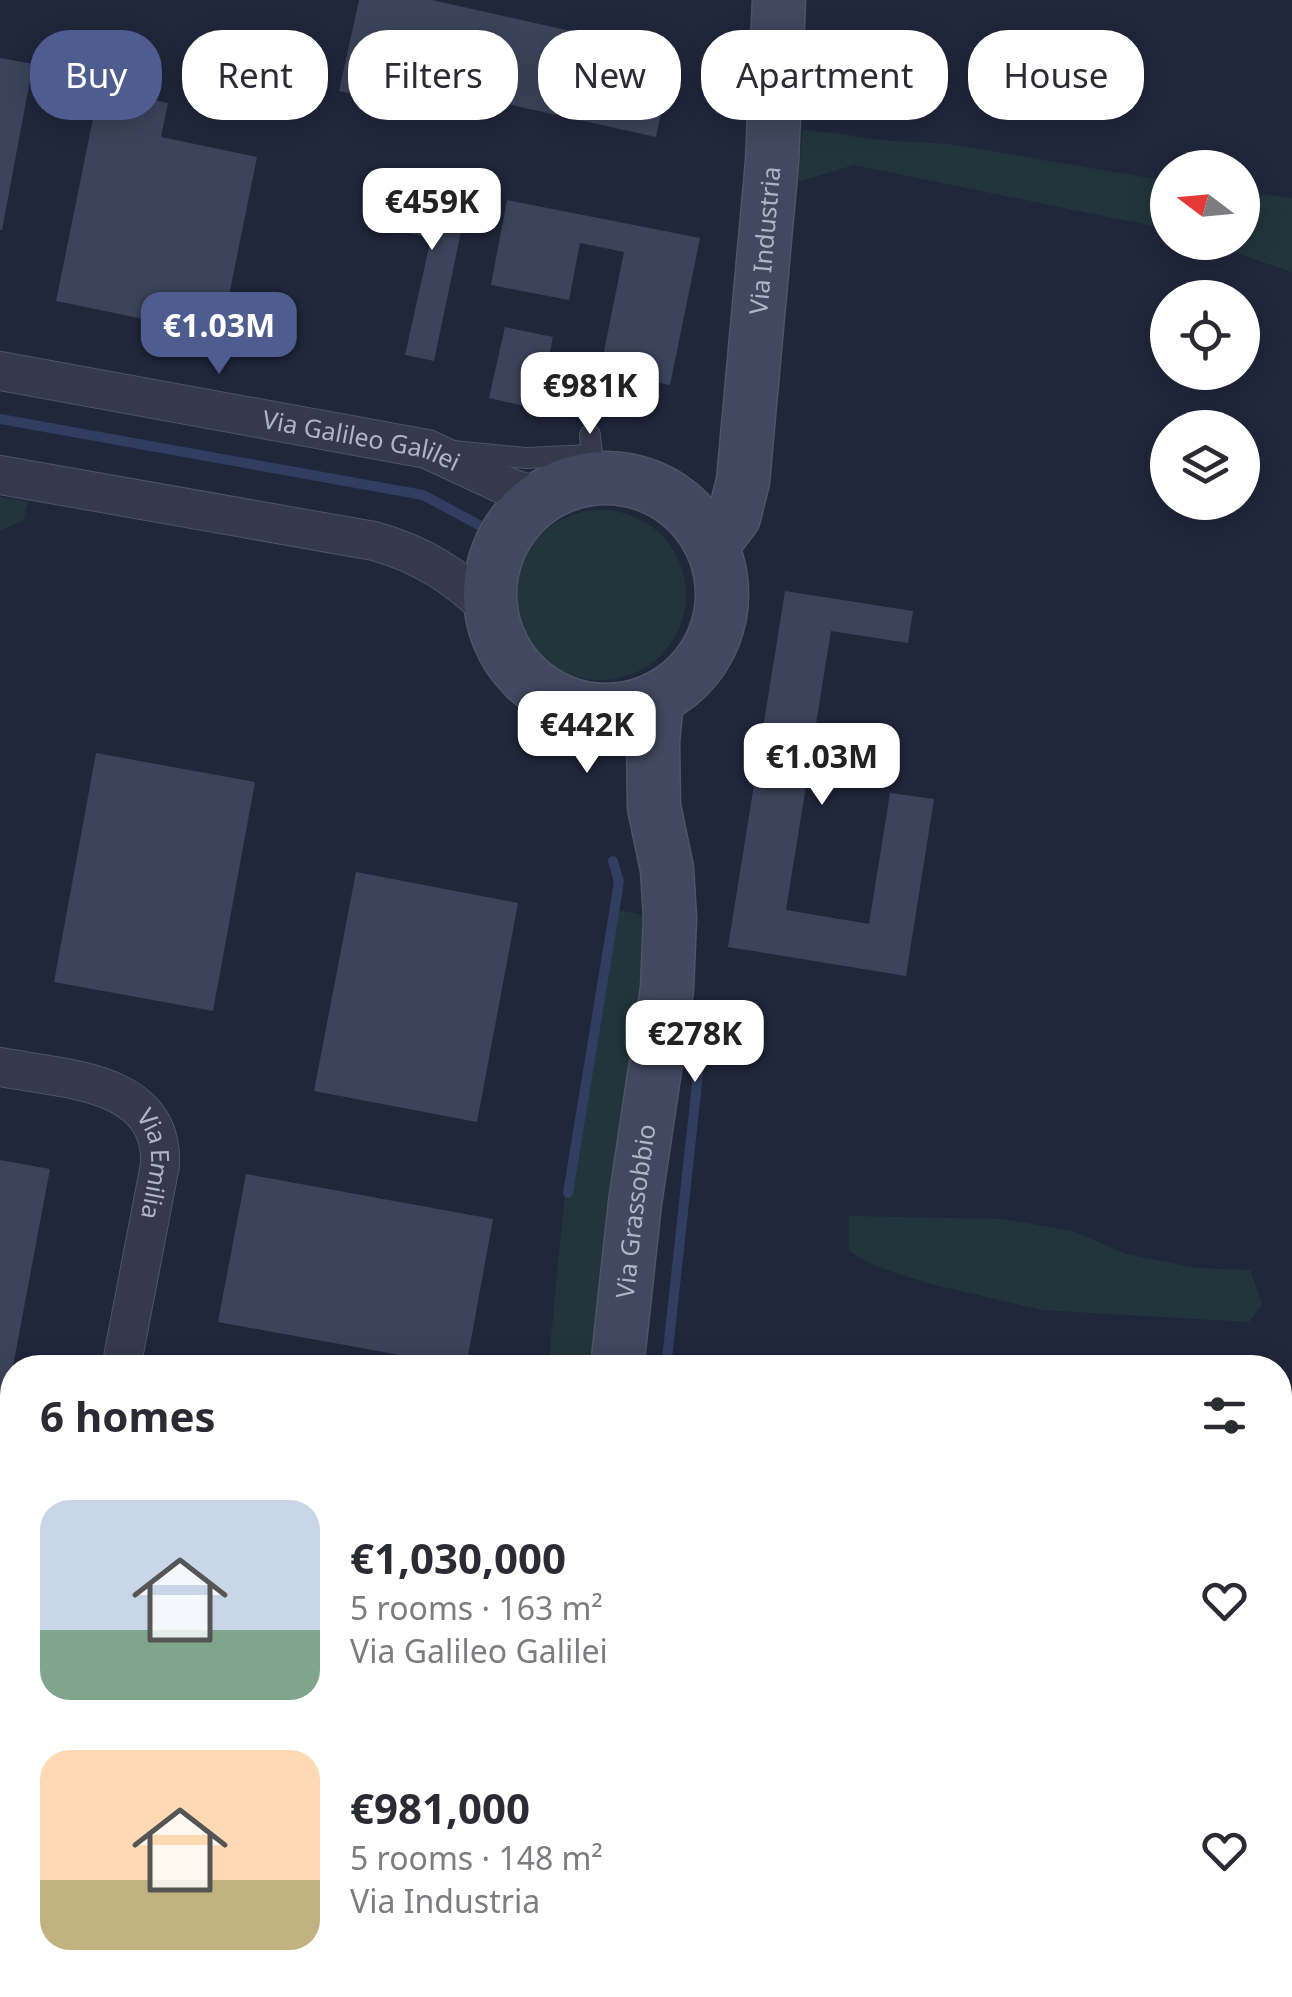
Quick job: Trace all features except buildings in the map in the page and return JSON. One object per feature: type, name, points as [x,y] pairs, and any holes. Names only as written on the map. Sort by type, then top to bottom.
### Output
[{"type":"street","name":"Via Industria","points":[[712,546],[734,518],[743,481],[772,162],[779,0]]},
{"type":"street","name":"Via Galileo Galilei","points":[[0,371],[427,449],[540,498]]},
{"type":"street","points":[[654,807],[606,734],[538,689],[515,667],[498,640],[490,610],[490,578],[499,547],[516,519],[540,498],[566,484],[592,456],[623,478],[693,494],[720,492],[743,481]]},
{"type":"street","points":[[0,475],[407,550],[465,585],[490,610]]},
{"type":"street","points":[[566,704],[596,711],[628,709],[657,699],[684,682],[704,657],[717,628],[723,587],[712,546],[688,510],[651,486]]},
{"type":"street","name":"Via Grassobbio","points":[[618,1355],[635,1203],[668,990],[667,870],[654,807],[652,742],[657,699]]},
{"type":"street","name":"Via Emilia","points":[[0,1067],[102,1087],[132,1099],[153,1124],[160,1147],[160,1165],[123,1355]]},
{"type":"lane","points":[[427,449],[526,458],[592,456]]},
{"type":"shaded area","points":[[803,129],[879,140],[948,144],[1150,178],[1150,226],[854,165],[798,182]]},
{"type":"shaded area","points":[[1260,194],[1292,198],[1292,272],[1257,260],[1260,260]]},
{"type":"shaded area","points":[[0,497],[28,502],[23,521],[0,530]]},
{"type":"shaded area","points":[[601,510],[634,516],[661,535],[680,562],[686,595],[680,628],[661,655],[634,674],[601,680],[568,674],[541,655],[522,628],[516,595],[522,562],[541,535],[568,516]]},
{"type":"shaded area","points":[[614,909],[650,917],[608,1355],[549,1355],[566,1183]]},
{"type":"shaded area","points":[[849,1216],[1003,1219],[1073,1231],[1126,1254],[1197,1268],[1250,1270],[1262,1304],[1249,1322],[1041,1310],[927,1283],[875,1266],[849,1251]]},
{"type":"waterway","points":[[0,419],[423,495],[479,525]]},
{"type":"waterway","points":[[547,723],[559,751]]},
{"type":"waterway","points":[[568,1193],[619,882],[613,861]]},
{"type":"waterway","points":[[667,1355],[705,1010]]}]
